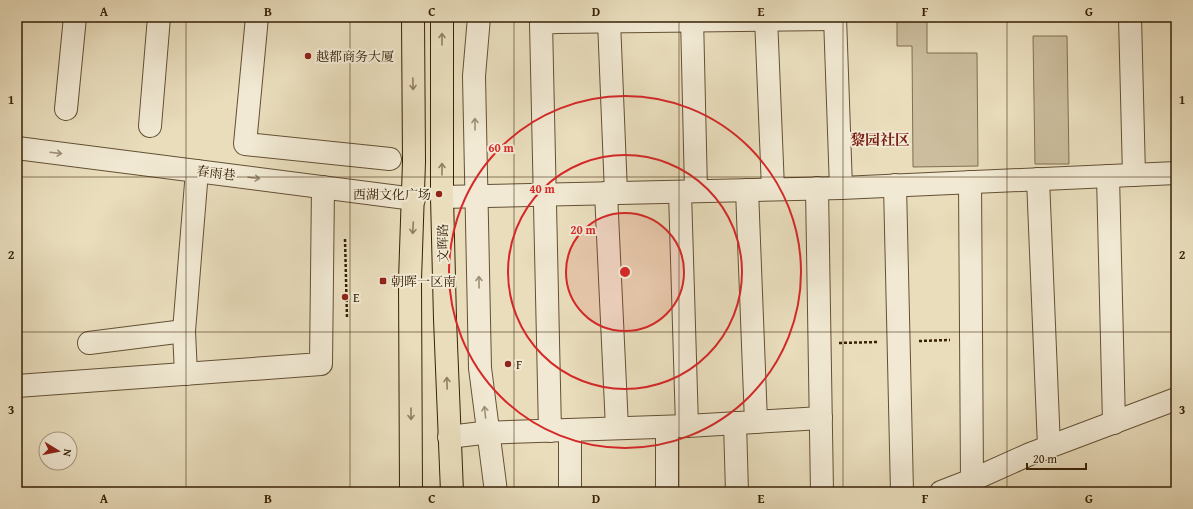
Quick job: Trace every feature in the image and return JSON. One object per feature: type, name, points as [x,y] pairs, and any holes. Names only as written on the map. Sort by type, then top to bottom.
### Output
[{"type":"main road","points":[[411,492],[410,280],[414,199],[413,17]]},
{"type":"main road","name":"文晖路","points":[[442,17],[442,197],[452,492]]},
{"type":"street","points":[[66,108],[75,17]]},
{"type":"street","points":[[150,126],[159,17]]},
{"type":"street","points":[[257,17],[246,144],[390,159]]},
{"type":"street","points":[[479,17],[474,76],[480,368],[496,492]]},
{"type":"street","points":[[1130,17],[1134,175]]},
{"type":"street","points":[[766,18],[773,189]]},
{"type":"street","points":[[570,492],[560,430],[545,194],[541,23],[557,19],[617,20],[835,18],[841,188]]},
{"type":"street","points":[[667,492],[677,426],[688,191],[691,19]]},
{"type":"street","points":[[617,20],[611,193],[617,428]]},
{"type":"street","name":"春雨巷","points":[[17,148],[414,199]]},
{"type":"street","points":[[186,374],[184,331],[197,171]]},
{"type":"street","points":[[442,197],[841,188],[1176,173],[1176,178]]},
{"type":"street","points":[[1108,176],[1114,423]]},
{"type":"street","points":[[1038,179],[1049,447]]},
{"type":"street","points":[[970,182],[972,480]]},
{"type":"street","points":[[895,185],[902,492]]},
{"type":"street","points":[[17,386],[321,364],[323,187]]},
{"type":"street","points":[[817,188],[822,492]]},
{"type":"street","points":[[737,492],[745,423],[747,190]]},
{"type":"street","points":[[89,343],[184,331]]},
{"type":"street","points":[[941,492],[1030,454],[1176,399]]},
{"type":"street","points":[[449,437],[488,433],[745,423],[821,418]]},
{"type":"path","points":[[345,240],[347,318]]},
{"type":"shaded area","points":[[897,17],[927,17],[927,53],[977,53],[978,166],[913,167],[912,46],[897,46]]},
{"type":"shaded area","points":[[1033,36],[1067,36],[1069,164],[1035,164]]},
{"type":"place","name":"越都商务大厦","points":[[308,56]]},
{"type":"place","name":"西湖文化广场","points":[[439,194]]},
{"type":"place","name":"朝晖一区南","points":[[383,281]]},
{"type":"place","name":"E","points":[[345,297]]},
{"type":"place","name":"F","points":[[508,364]]},
{"type":"district","name":"黎园社区","points":[[880,139]]}]
